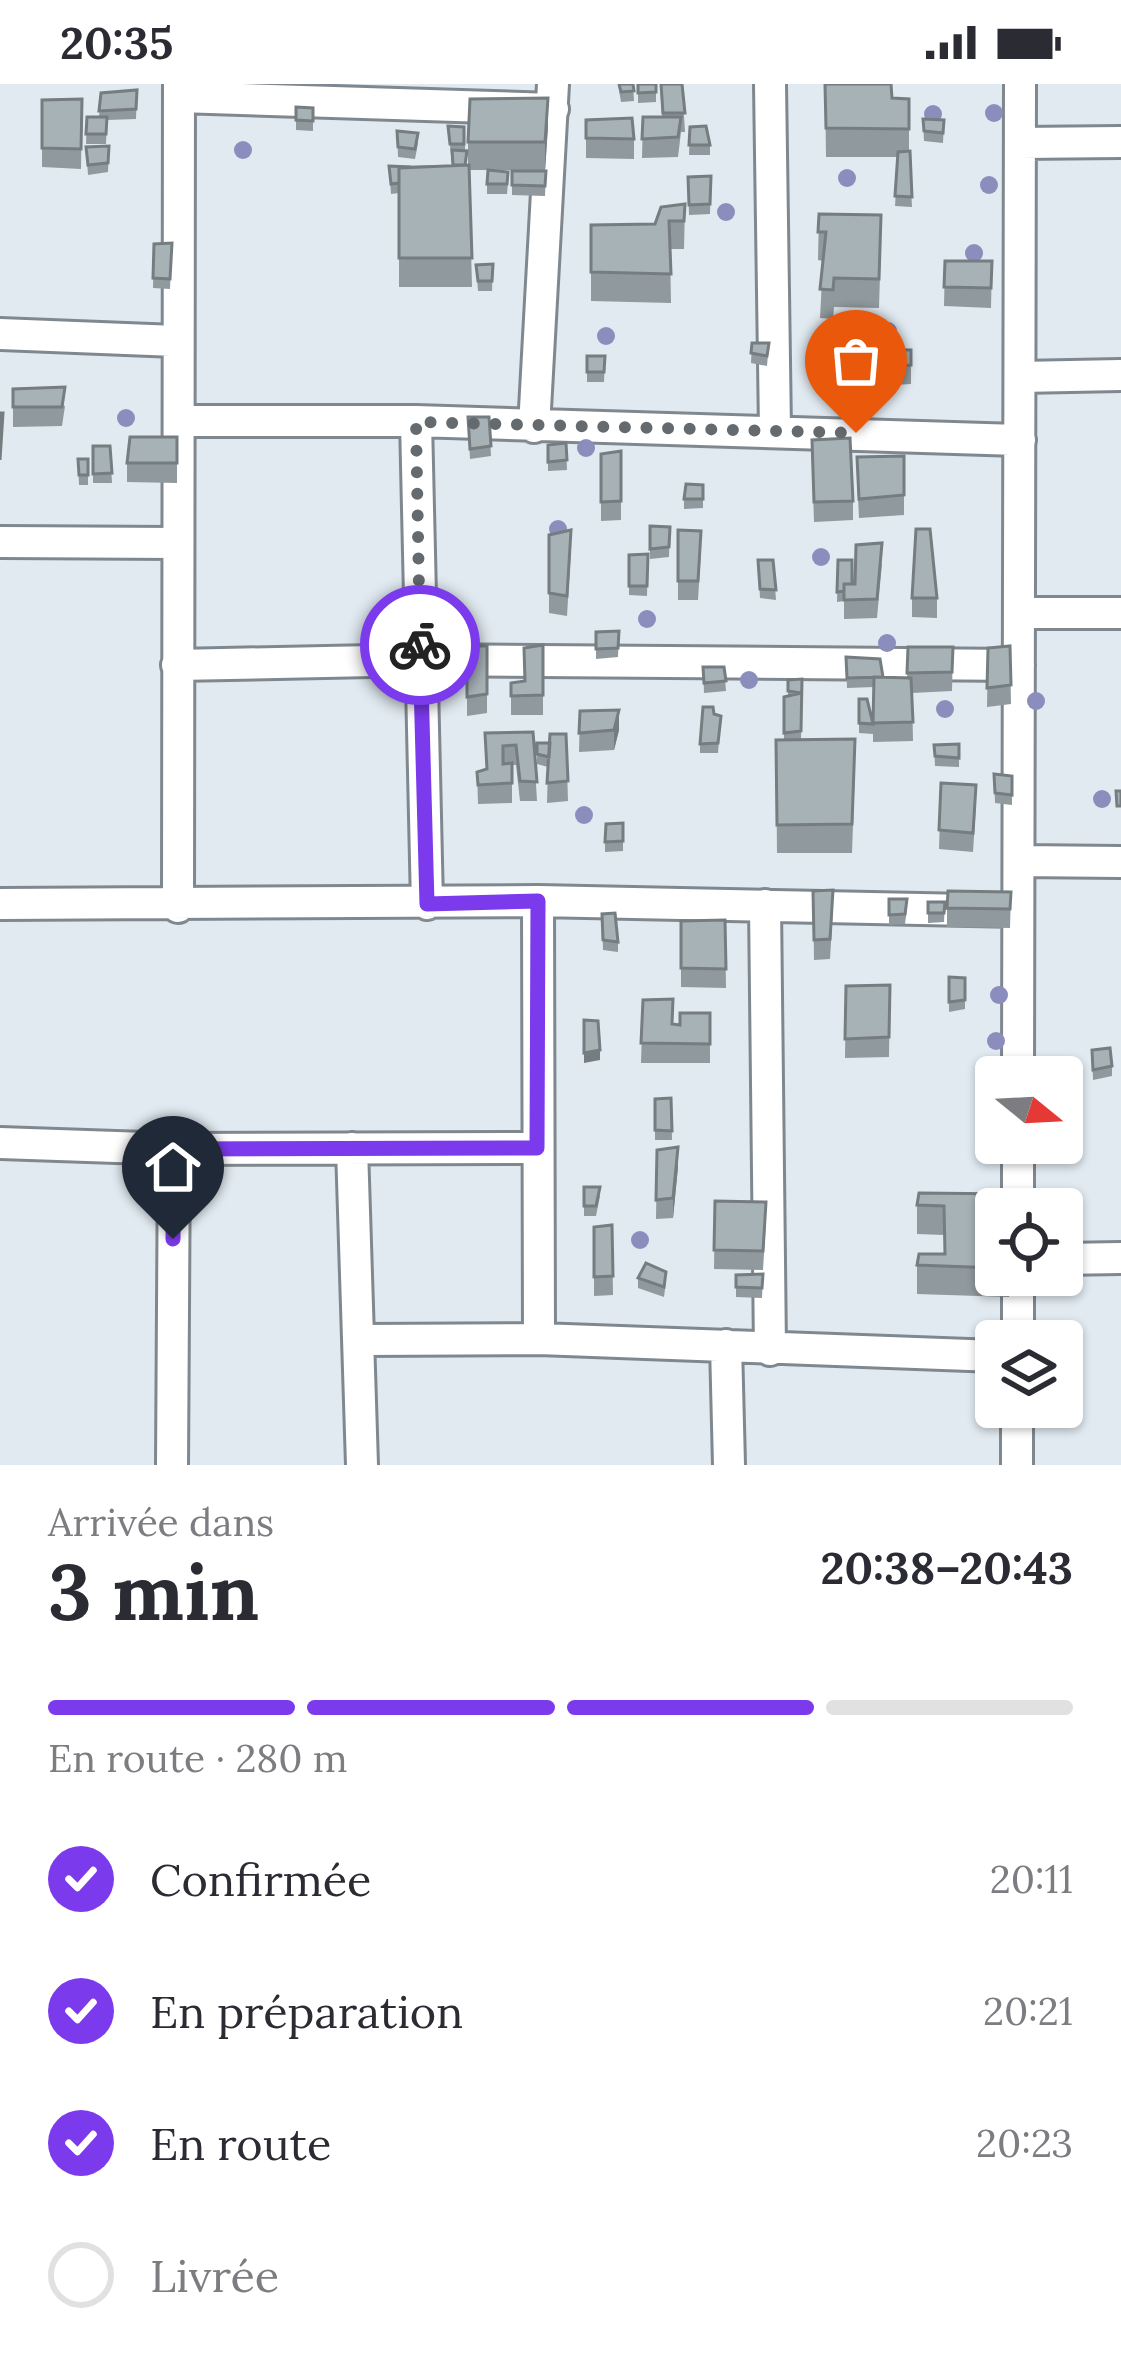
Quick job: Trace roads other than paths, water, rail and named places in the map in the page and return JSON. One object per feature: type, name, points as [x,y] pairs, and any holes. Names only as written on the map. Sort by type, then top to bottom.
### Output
[{"type":"street","points":[[770,84],[775,430]]},
{"type":"street","points":[[1018,1056],[1020,84]]},
{"type":"street","points":[[178,907],[179,91],[553,96],[534,427]]},
{"type":"street","points":[[1020,143],[1121,142]]},
{"type":"street","points":[[0,334],[176,341]]},
{"type":"street","points":[[1020,377],[1121,375]]},
{"type":"street","points":[[179,421],[775,430],[1020,440]]},
{"type":"street","points":[[416,422],[427,904]]},
{"type":"street","points":[[0,542],[176,543]]},
{"type":"street","points":[[1019,613],[1121,613]]},
{"type":"street","points":[[178,665],[420,660],[1019,665]]},
{"type":"street","points":[[1019,861],[1121,862]]},
{"type":"street","points":[[538,901],[539,1339]]},
{"type":"street","points":[[0,904],[178,907],[538,901],[1018,910]]},
{"type":"street","points":[[765,905],[770,1350]]},
{"type":"street","points":[[0,1143],[174,1149],[537,1148]]},
{"type":"street","points":[[352,1148],[362,1465]]},
{"type":"street","points":[[172,1465],[174,1149]]},
{"type":"street","points":[[1083,1259],[1121,1258]]},
{"type":"street","points":[[361,1340],[539,1339],[975,1355]]},
{"type":"street","points":[[726,1345],[728,1465]]},
{"type":"street","points":[[1017,1428],[1017,1465]]}]
